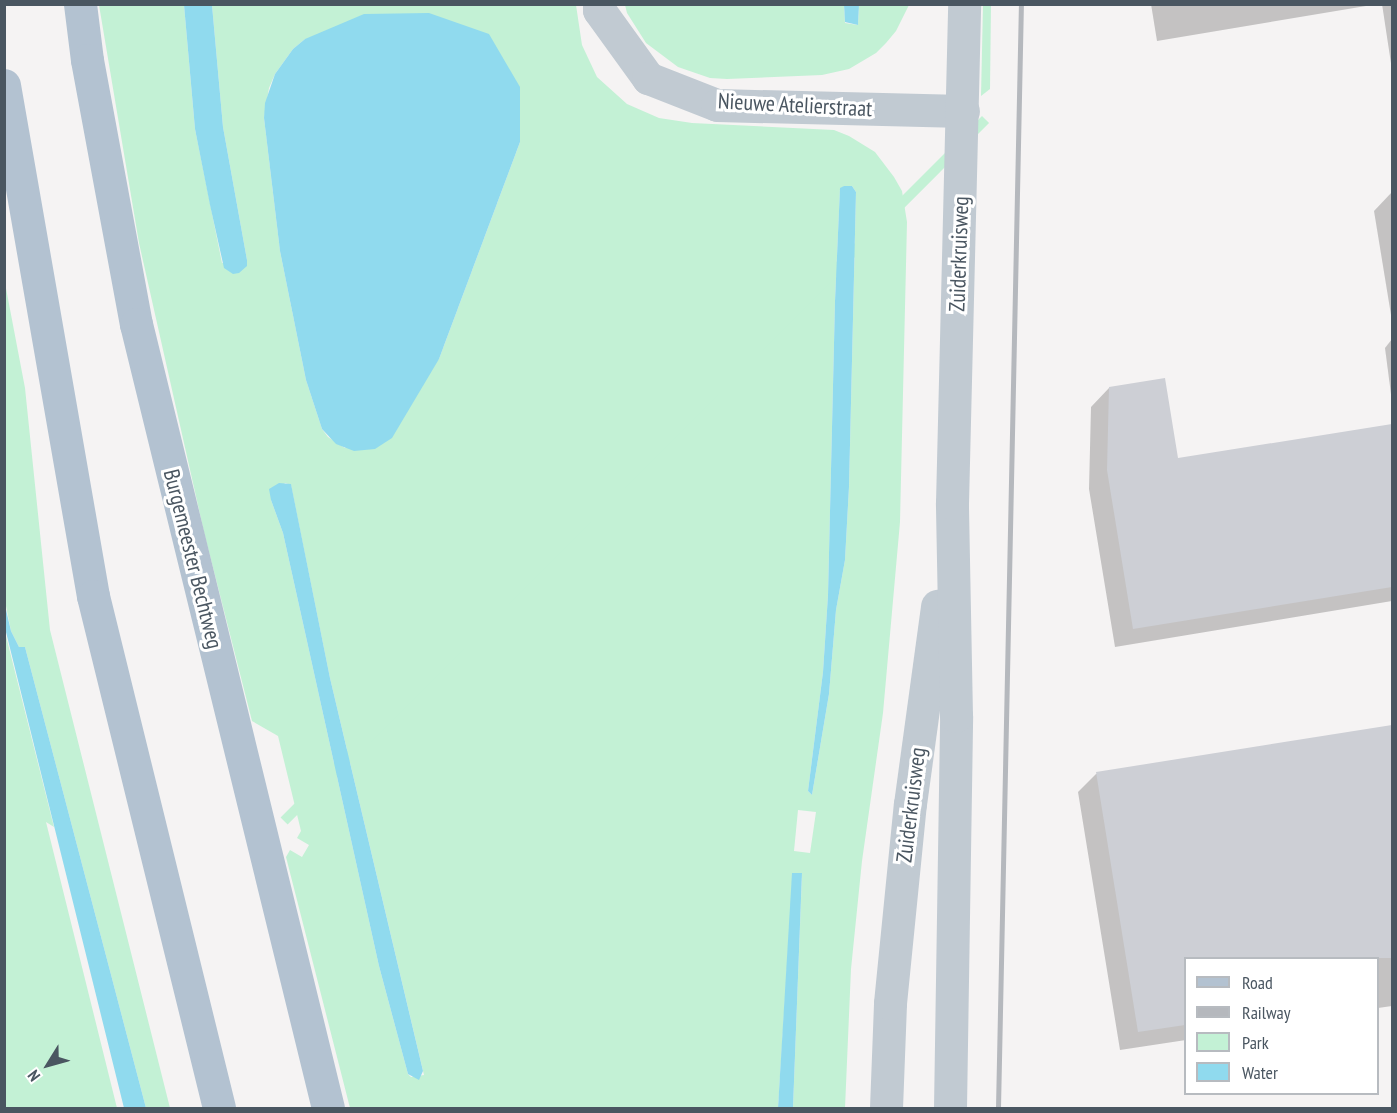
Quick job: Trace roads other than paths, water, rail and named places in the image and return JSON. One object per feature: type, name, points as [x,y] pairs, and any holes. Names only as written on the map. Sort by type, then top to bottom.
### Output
[{"type":"main road","name":"Burgemeester Bechtweg","points":[[80,4],[87,60],[136,324],[328,1108]]},
{"type":"main road","points":[[4,85],[93,596],[219,1108]]},
{"type":"street","name":"Nieuwe Atelierstraat","points":[[598,4],[599,10],[648,78],[717,105],[963,111]]},
{"type":"street","name":"Zuiderkruisweg","points":[[950,1108],[956,716],[952,503],[964,4]]},
{"type":"street","name":"Zuiderkruisweg","points":[[886,1108],[890,1003],[910,804],[952,503]]},
{"type":"water","points":[[184,5],[212,5],[223,127],[247,260],[247,266],[239,273],[233,274],[224,268],[210,205],[195,129]]},
{"type":"water","points":[[844,5],[859,5],[858,25],[845,22]]},
{"type":"water","points":[[429,13],[489,34],[520,87],[520,142],[439,359],[392,438],[375,449],[354,451],[336,444],[322,429],[306,380],[280,251],[264,118],[265,103],[275,74],[293,49],[305,39],[364,14]]},
{"type":"water","points":[[852,186],[856,192],[849,487],[845,560],[836,610],[829,694],[812,795],[808,791],[823,672],[828,595],[835,301],[840,188]]},
{"type":"water","points":[[279,483],[291,484],[330,678],[423,1071],[419,1080],[408,1074],[379,966],[283,533],[271,500],[269,489]]},
{"type":"water","points":[[4,601],[11,631],[19,647],[25,647],[146,1108],[124,1108],[5,628]]},
{"type":"water","points":[[792,873],[802,873],[793,1108],[778,1108]]},
{"type":"railway","points":[[998,1108],[1021,4]]}]
